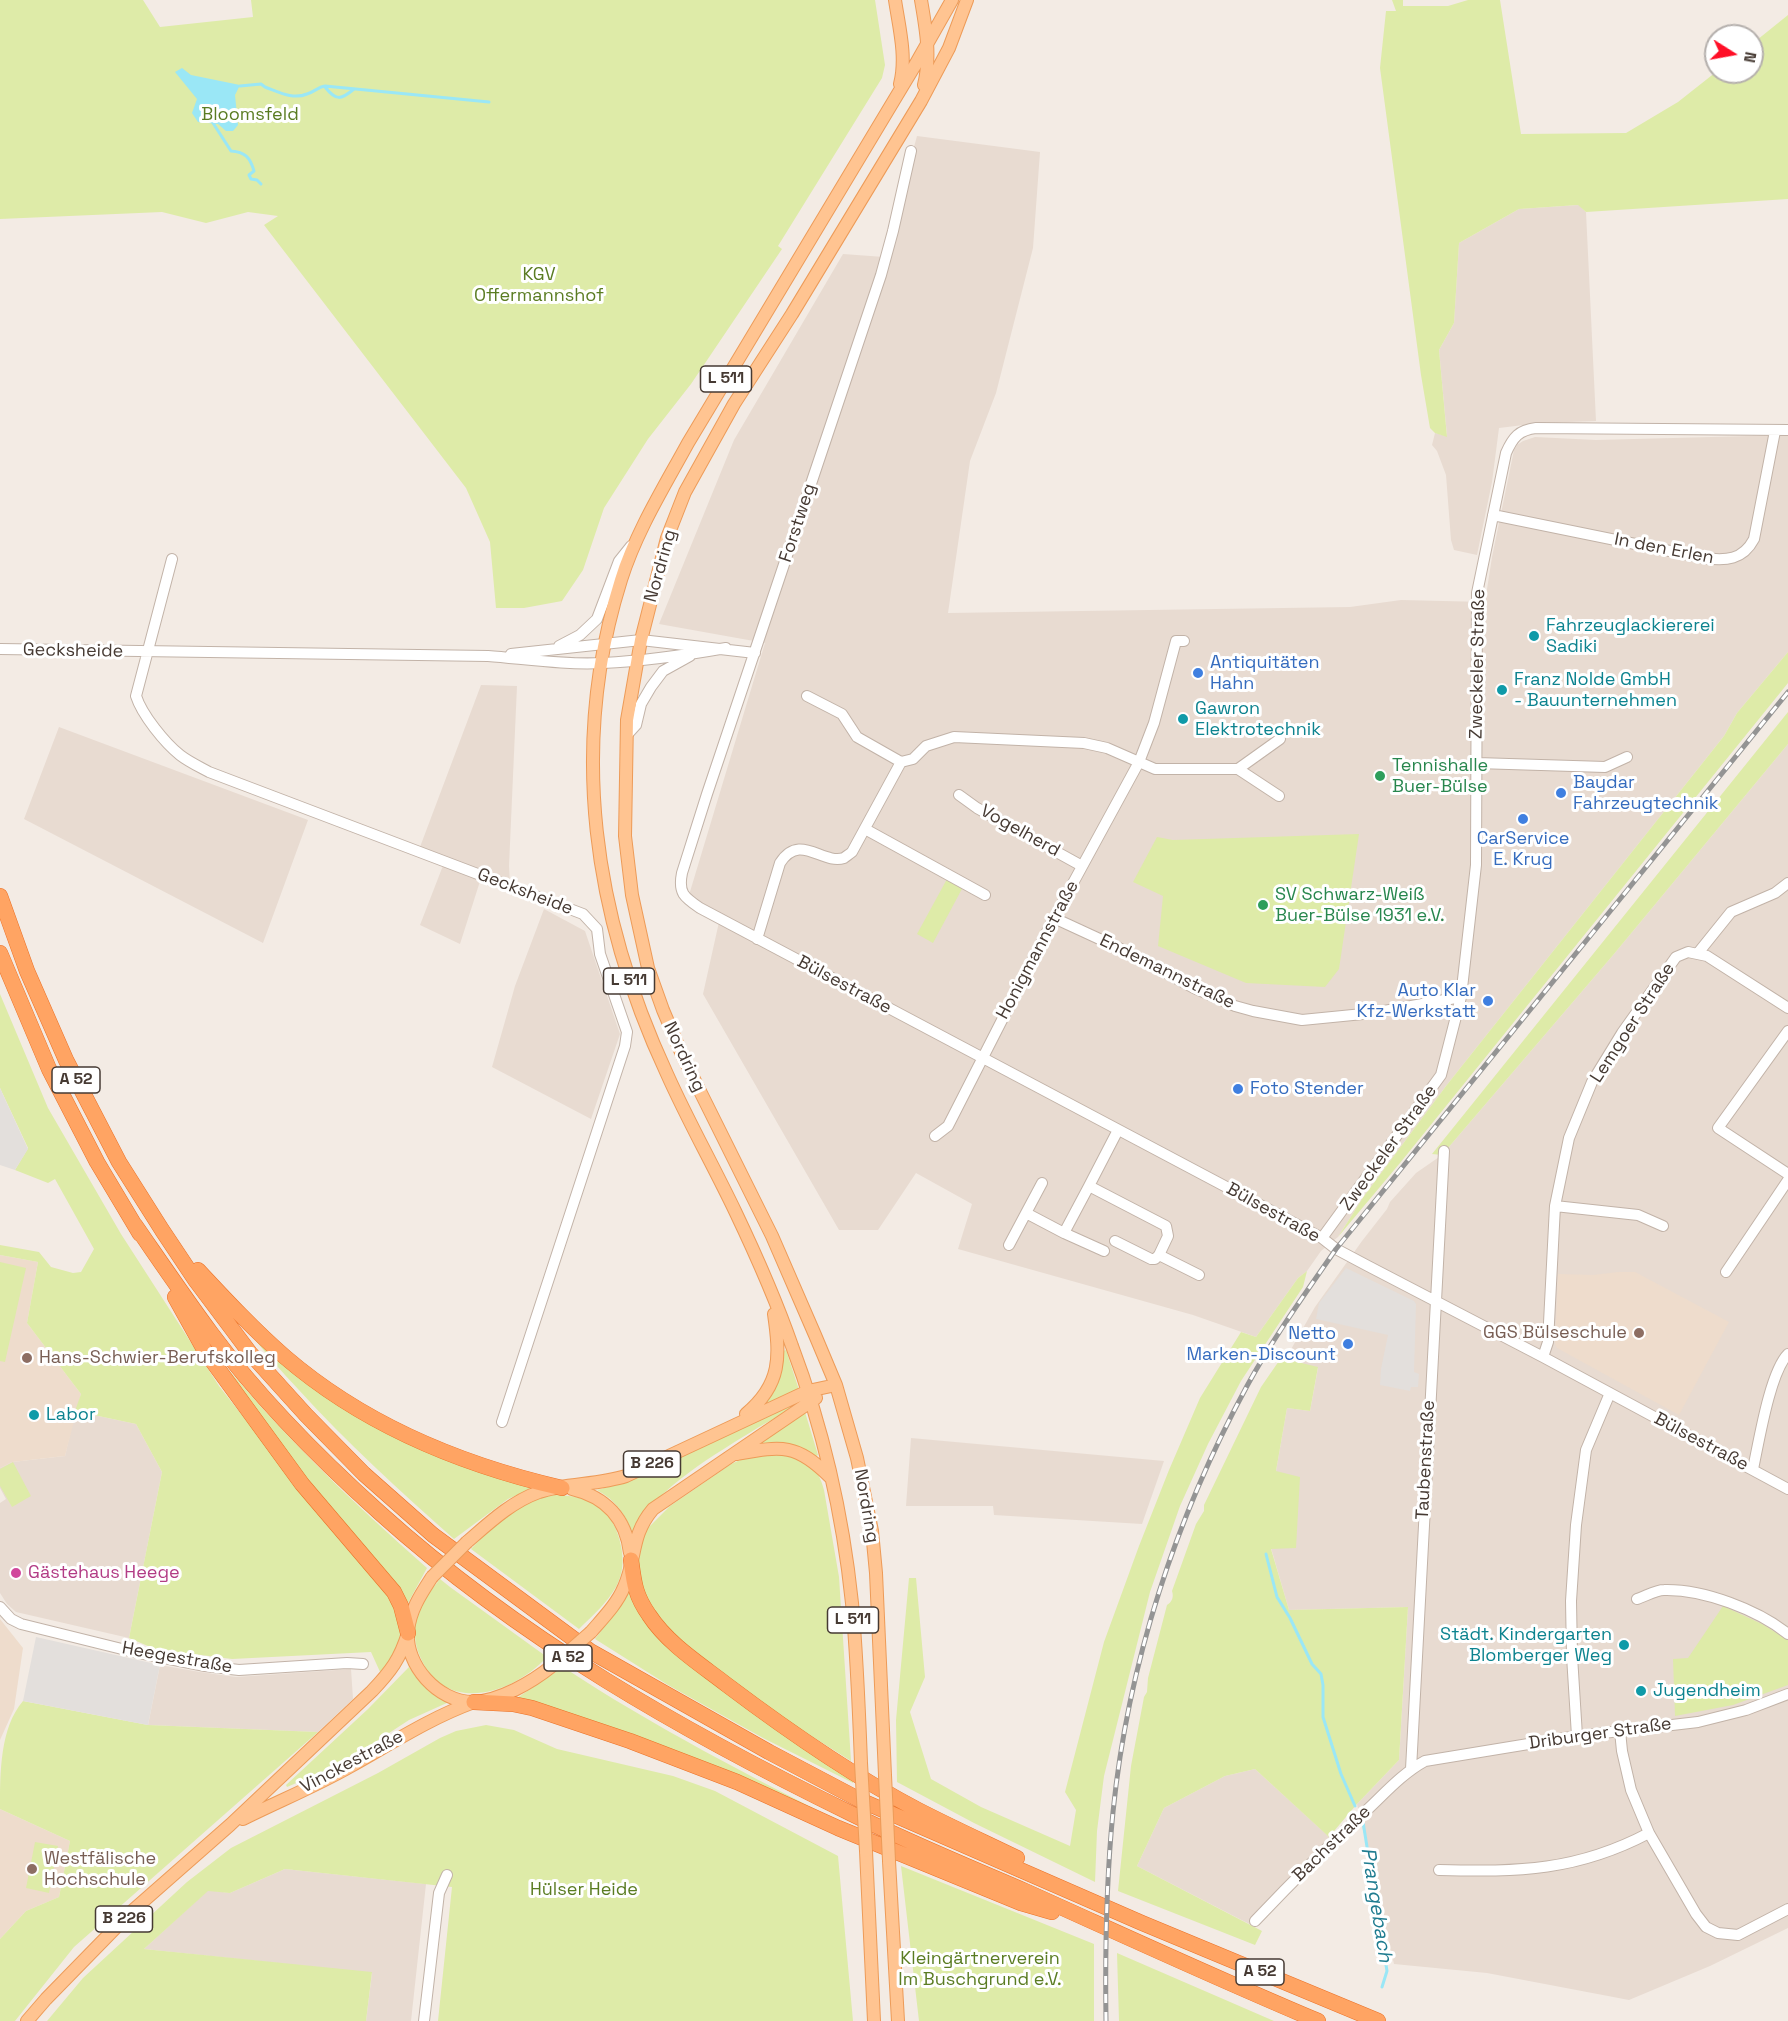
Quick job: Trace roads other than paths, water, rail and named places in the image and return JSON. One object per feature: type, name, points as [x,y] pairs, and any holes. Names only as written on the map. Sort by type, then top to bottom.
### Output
[{"type":"highway","name":"A 52","points":[[0,896],[27,971],[66,1060],[119,1162],[196,1281],[250,1353],[306,1415],[364,1474],[433,1535],[590,1652],[860,1800],[1142,1923],[1378,2021]]},
{"type":"highway","name":"A 52","points":[[0,953],[49,1069],[97,1162],[135,1225],[212,1334],[293,1428],[381,1514],[460,1579],[574,1662],[761,1768],[854,1815],[1318,2021]]},
{"type":"highway","points":[[135,1225],[205,1351],[302,1484],[394,1592],[401,1606],[408,1633]]},
{"type":"highway","points":[[162,1230],[243,1318],[285,1357],[340,1397],[407,1436],[491,1468],[562,1488]]},
{"type":"highway","points":[[631,1560],[635,1590],[649,1616],[693,1659],[771,1718],[836,1762],[918,1810],[1078,1887],[1142,1923]]},
{"type":"highway","points":[[474,1702],[513,1704],[538,1709],[630,1741],[736,1782],[838,1828],[1022,1903],[1118,1933]]},
{"type":"main road","points":[[895,0],[902,47],[903,75],[898,94]]},
{"type":"main road","points":[[921,0],[928,42],[928,68],[921,101]]},
{"type":"main road","name":"L 511","points":[[898,94],[952,0]]},
{"type":"main road","name":"L 511","points":[[921,101],[949,48],[967,0]]},
{"type":"main road","points":[[902,47],[914,67],[921,70],[928,68],[949,48]]},
{"type":"main road","name":"Nordring","points":[[874,2021],[852,1602],[831,1478],[810,1396],[771,1292],[735,1211],[666,1073],[645,1024],[623,962],[609,913],[598,848],[592,751],[605,644],[622,577],[641,533],[688,443],[898,94]]},
{"type":"main road","name":"Nordring","points":[[898,2021],[879,1609],[872,1531],[857,1458],[836,1385],[772,1236],[683,1058],[648,968],[632,895],[625,836],[626,736],[632,680],[641,640],[667,538],[685,492],[734,404],[792,314],[921,101]]},
{"type":"main road","points":[[736,1423],[763,1399],[776,1372],[778,1342],[771,1292]]},
{"type":"main road","name":"B 226","points":[[408,1633],[412,1612],[418,1598],[432,1577],[467,1542],[510,1507],[539,1492],[600,1483],[626,1476],[736,1423],[836,1385]]},
{"type":"main road","name":"B 226","points":[[474,1702],[519,1688],[552,1666],[591,1632],[621,1593],[628,1576],[639,1529],[653,1509],[810,1396]]},
{"type":"main road","points":[[730,1455],[770,1449],[792,1450],[806,1455],[831,1478]]},
{"type":"main road","points":[[562,1488],[595,1497],[611,1510],[626,1533],[631,1560]]},
{"type":"main road","points":[[408,1633],[415,1663],[426,1679],[443,1693],[474,1702]]},
{"type":"main road","name":"Vinckestraße","points":[[27,2021],[131,1912],[230,1825],[339,1724],[388,1674],[399,1659],[408,1633]]},
{"type":"main road","name":"Vinckestraße","points":[[230,1825],[330,1777],[420,1725],[448,1711],[474,1702]]},
{"type":"street","name":"Forstweg","points":[[682,893],[680,884],[682,873],[881,275],[911,150]]},
{"type":"street","name":"Zweckeler Straße","points":[[1322,1238],[1441,1075],[1461,997],[1476,865],[1477,592],[1506,453],[1517,434],[1525,429],[1788,430]]},
{"type":"street","name":"In den Erlen","points":[[1493,515],[1704,558],[1722,560],[1738,557],[1754,539],[1776,430]]},
{"type":"street","name":"Nordring","points":[[552,649],[580,635],[597,619],[620,561],[641,533]]},
{"type":"street","name":"Gecksheide","points":[[172,559],[136,696],[140,708],[180,755],[209,772],[583,914],[597,929],[600,954],[627,1032],[625,1046],[502,1422]]},
{"type":"street","name":"Gecksheide","points":[[488,656],[641,640],[755,652]]},
{"type":"street","name":"Honigmannstraße","points":[[935,1136],[948,1126],[1054,918],[1138,762],[1154,723],[1176,641],[1184,641]]},
{"type":"street","name":"Gecksheide","points":[[0,649],[488,656],[601,663],[726,648]]},
{"type":"street","points":[[626,736],[636,725],[641,704],[663,671],[696,653]]},
{"type":"street","points":[[807,696],[842,714],[857,737],[901,762],[913,759],[926,746],[954,737],[1084,743],[1107,748],[1155,769],[1238,769],[1279,796]]},
{"type":"street","points":[[1238,769],[1280,739]]},
{"type":"street","points":[[1477,763],[1605,766],[1627,757]]},
{"type":"street","points":[[757,939],[780,863],[785,855],[805,849],[836,859],[844,858],[852,852],[901,762]]},
{"type":"street","name":"Vogelherd","points":[[959,795],[977,808],[1082,866]]},
{"type":"street","points":[[865,829],[985,895]]},
{"type":"street","points":[[1788,883],[1775,893],[1731,912],[1698,953],[1707,956],[1788,1008]]},
{"type":"street","name":"Bülsestraße","points":[[682,893],[700,908],[757,939],[1322,1238],[1368,1266],[1436,1300],[1788,1489]]},
{"type":"street","name":"Endemannstraße","points":[[1054,918],[1119,948],[1194,988],[1235,1006],[1253,1011],[1302,1020],[1372,1012],[1461,997]]},
{"type":"street","name":"Lemgoer Straße","points":[[1543,1357],[1548,1342],[1555,1206],[1569,1138],[1593,1082],[1622,1033],[1676,957],[1688,952],[1698,953]]},
{"type":"street","points":[[1788,1031],[1718,1128],[1788,1174]]},
{"type":"street","points":[[1064,1233],[1118,1130]]},
{"type":"street","name":"Taubenstraße","points":[[1411,1769],[1444,1151]]},
{"type":"street","points":[[1726,1272],[1788,1180]]},
{"type":"street","points":[[1009,1245],[1042,1183]]},
{"type":"street","points":[[1089,1186],[1166,1226],[1168,1236],[1155,1259],[1115,1241]]},
{"type":"street","points":[[1555,1206],[1638,1215],[1663,1226]]},
{"type":"street","points":[[1026,1213],[1104,1251]]},
{"type":"street","points":[[1159,1255],[1198,1275]]},
{"type":"street","points":[[1753,1469],[1773,1384],[1781,1361],[1788,1354]]},
{"type":"street","points":[[1577,1736],[1571,1601],[1576,1525],[1586,1450],[1610,1393]]},
{"type":"street","points":[[1637,1599],[1662,1590],[1693,1593],[1737,1605],[1788,1634]]},
{"type":"street","name":"Heegestraße","points":[[0,1607],[11,1619],[21,1624],[134,1652],[205,1666],[239,1670],[363,1664]]},
{"type":"street","name":"Driburger Straße","points":[[1411,1769],[1425,1761],[1577,1736],[1698,1722],[1746,1710],[1788,1694]]},
{"type":"street","points":[[1620,1731],[1631,1790],[1649,1833],[1696,1914],[1706,1927],[1718,1933],[1738,1935],[1788,1909]]},
{"type":"street","name":"Bachstraße","points":[[1255,1921],[1317,1856],[1411,1769]]},
{"type":"street","points":[[1439,1870],[1493,1872],[1560,1866],[1622,1847],[1649,1833]]},
{"type":"street","points":[[423,2021],[439,1893],[447,1875]]},
{"type":"water","points":[[182,68],[191,75],[240,85],[235,95],[238,125],[233,131],[226,131],[218,124],[198,122],[192,113],[197,99],[175,72]]},
{"type":"waterway","points":[[240,86],[261,84],[291,96],[302,96],[325,86],[489,102]]},
{"type":"waterway","points":[[325,87],[336,97],[342,97],[354,89]]},
{"type":"waterway","points":[[213,123],[231,151],[243,154],[249,159],[254,171],[249,175],[251,179],[261,184]]},
{"type":"waterway","name":"Prangebach","points":[[1266,1554],[1277,1597],[1312,1664],[1321,1674],[1323,1717],[1341,1774],[1355,1806]]},
{"type":"waterway","name":"Prangebach","points":[[1363,1822],[1387,1971],[1382,1987]]},
{"type":"railway","points":[[1106,2021],[1106,1916],[1109,1864],[1120,1756],[1130,1701],[1143,1646],[1177,1539],[1221,1436],[1278,1333],[1336,1249],[1788,692]]},
{"type":"place","name":"Fahrzeuglackiererei Sadiki","points":[[1534,636]]},
{"type":"place","name":"Antiquitäten Hahn","points":[[1198,673]]},
{"type":"place","name":"Franz Nolde GmbH - Bauunternehmen","points":[[1502,690]]},
{"type":"place","name":"Gawron Elektrotechnik","points":[[1183,719]]},
{"type":"place","name":"Tennishalle Buer-Bülse","points":[[1380,776]]},
{"type":"place","name":"Baydar Fahrzeugtechnik","points":[[1561,793]]},
{"type":"place","name":"CarService E. Krug","points":[[1523,819]]},
{"type":"place","name":"SV Schwarz-Weiß Buer-Bülse 1931 e.V.","points":[[1263,905]]},
{"type":"place","name":"Auto Klar Kfz-Werkstatt","points":[[1488,1001]]},
{"type":"place","name":"Foto Stender","points":[[1238,1089]]},
{"type":"place","name":"GGS Bülseschule","points":[[1639,1333]]},
{"type":"place","name":"Netto Marken-Discount","points":[[1348,1344]]},
{"type":"place","name":"Hans-Schwier-Berufskolleg","points":[[27,1358]]},
{"type":"place","name":"Labor","points":[[34,1415]]},
{"type":"place","name":"Gästehaus Heege","points":[[16,1573]]},
{"type":"place","name":"Städt. Kindergarten Blomberger Weg","points":[[1624,1645]]},
{"type":"place","name":"Jugendheim","points":[[1641,1691]]},
{"type":"place","name":"Westfälische Hochschule","points":[[32,1869]]},
{"type":"park label","name":"Bloomsfeld","points":[[250,115]]},
{"type":"park label","name":"KGV Offermannshof","points":[[539,285]]},
{"type":"park label","name":"Hülser Heide","points":[[584,1890]]},
{"type":"park label","name":"Kleingärtnerverein Im Buschgrund e.V.","points":[[980,1969]]}]
